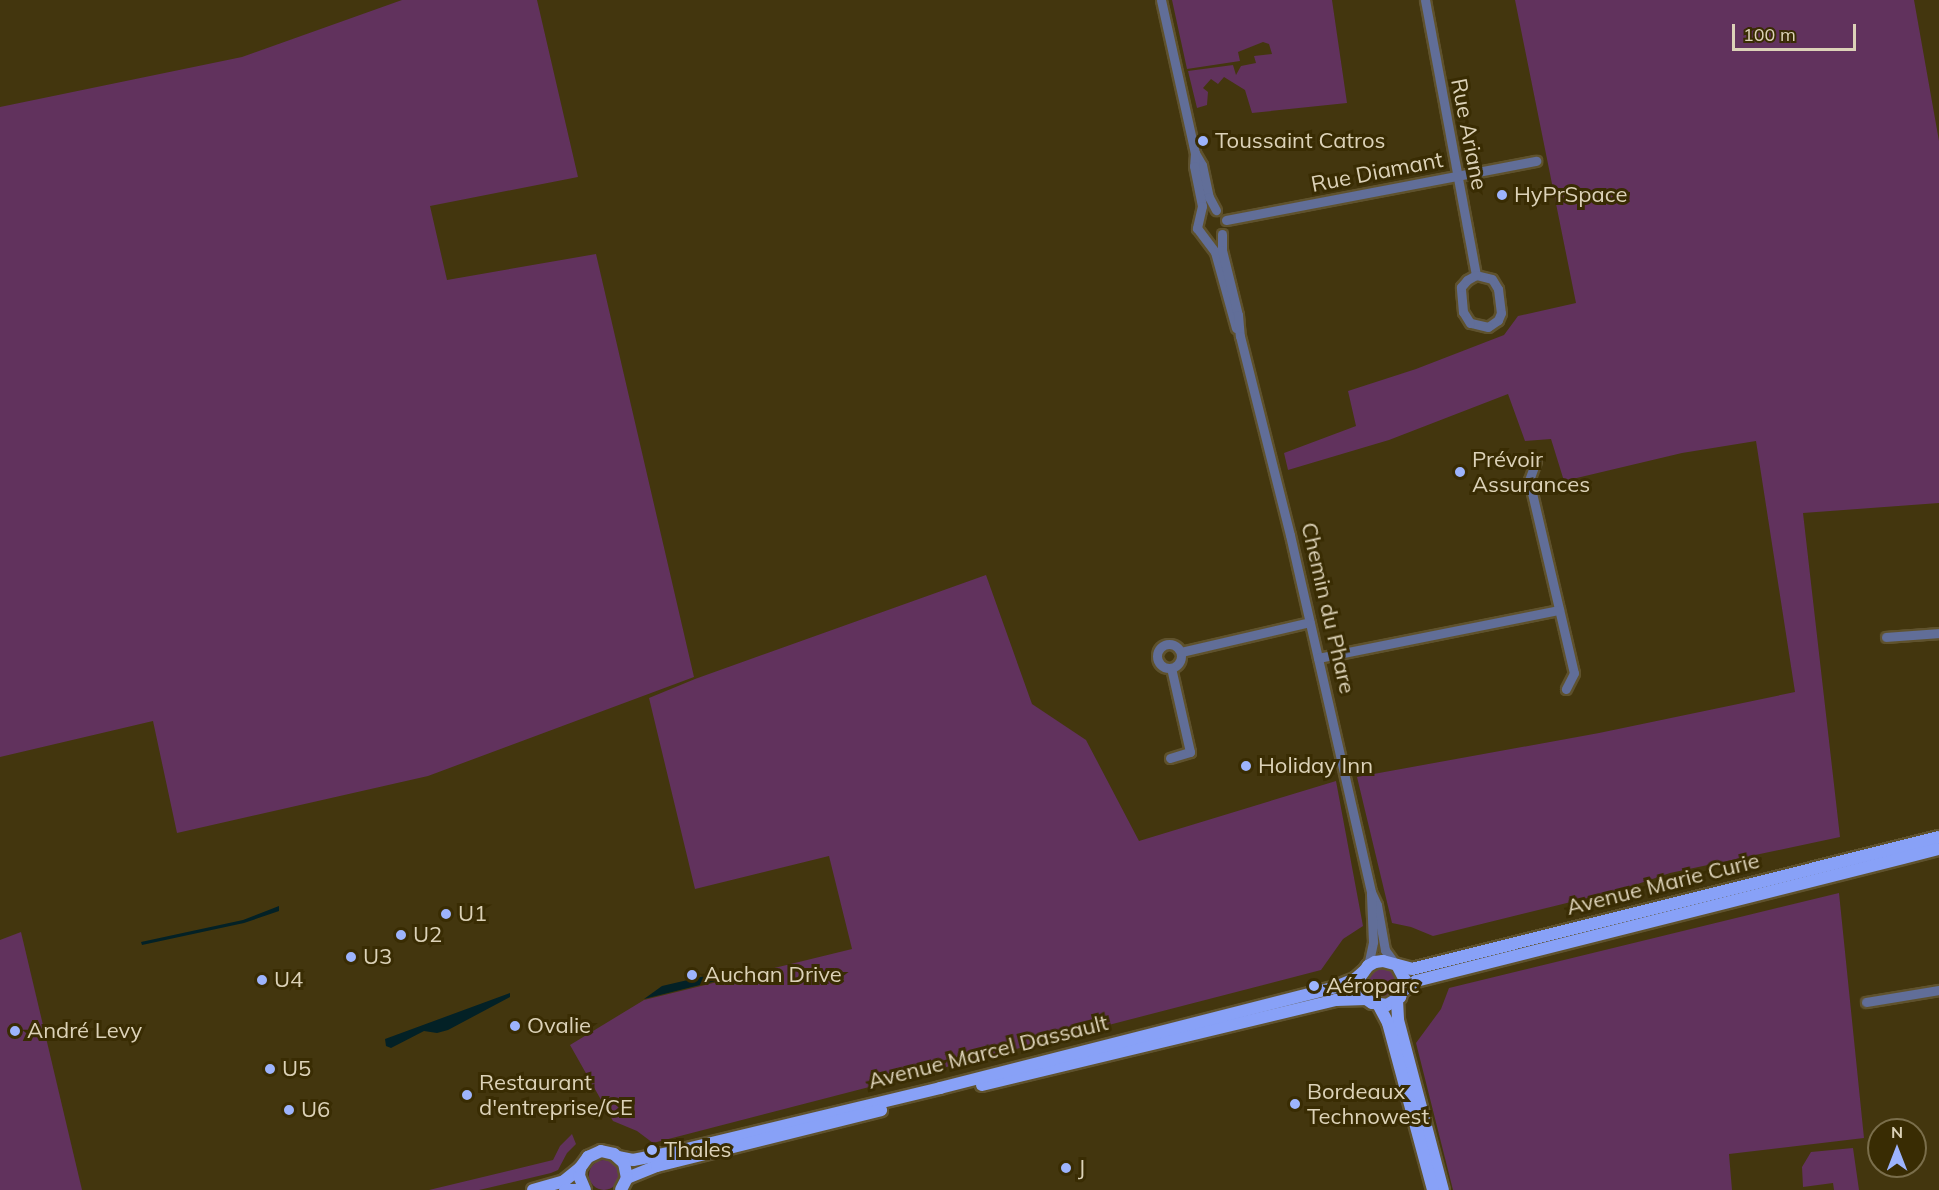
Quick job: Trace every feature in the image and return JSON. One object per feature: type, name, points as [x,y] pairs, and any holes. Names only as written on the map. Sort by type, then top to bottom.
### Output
[{"type":"main road","name":"Avenue Marie Curie","points":[[1398,967],[1412,969],[1939,837]]},
{"type":"main road","name":"Avenue Marie Curie","points":[[1400,995],[1416,981],[1939,849]]},
{"type":"main road","points":[[1432,1190],[1388,1023],[1379,1006],[1366,999],[1360,989],[1365,969],[1383,961],[1398,967],[1405,980],[1400,995],[1398,1020],[1443,1190]]},
{"type":"main road","name":"Avenue Marcel Dassault","points":[[580,1168],[594,1153],[608,1152],[633,1160],[674,1152],[940,1088],[1327,989],[1348,983],[1365,969]]},
{"type":"main road","points":[[1379,1006],[1400,995]]},
{"type":"main road","name":"Avenue Marcel Dassault","points":[[627,1178],[657,1166],[1066,1065],[1336,1000],[1366,999]]},
{"type":"main road","points":[[619,1157],[627,1170],[627,1178],[621,1190]]},
{"type":"main road","points":[[533,1190],[564,1181],[580,1168]]},
{"type":"main road","points":[[565,1190],[584,1190],[579,1176],[580,1168]]},
{"type":"street","points":[[1161,0],[1195,153],[1194,166],[1202,199],[1197,228],[1205,237],[1214,238],[1222,234],[1226,220],[1216,210],[1209,197],[1202,165],[1195,153]]},
{"type":"street","name":"Rue Ariane","points":[[1425,0],[1476,275]]},
{"type":"street","name":"Rue Diamant","points":[[1226,220],[1536,161]]},
{"type":"street","points":[[1200,214],[1208,210],[1216,210]]},
{"type":"street","name":"Chemin du Phare","points":[[1222,234],[1222,250],[1238,315],[1240,336],[1310,622],[1371,892],[1373,942],[1365,969]]},
{"type":"street","name":"Chemin du Phare","points":[[1205,237],[1215,252],[1231,315],[1240,336]]},
{"type":"street","points":[[1476,275],[1492,279],[1498,289],[1501,313],[1498,320],[1488,327],[1470,323],[1463,312],[1461,287],[1476,275]]},
{"type":"street","points":[[1536,461],[1529,480],[1574,673],[1566,689]]},
{"type":"street","points":[[1318,658],[1559,610]]},
{"type":"street","points":[[1180,652],[1310,622]]},
{"type":"street","points":[[1886,637],[1939,633]]},
{"type":"street","points":[[1170,758],[1190,752],[1170,668],[1159,662],[1158,651],[1164,645],[1172,644],[1180,652]]},
{"type":"street","points":[[1170,668],[1179,663],[1180,652]]},
{"type":"street","name":"Chemin du Phare","points":[[1371,892],[1377,905],[1384,950],[1398,967]]},
{"type":"street","points":[[1866,1002],[1939,990]]},
{"type":"shaded area","points":[[402,0],[537,0],[578,177],[430,206],[447,280],[596,254],[694,677],[428,776],[177,833],[153,721],[0,757],[0,107],[242,57]]},
{"type":"shaded area","points":[[1172,0],[1332,0],[1347,103],[1252,113],[1245,90],[1224,77],[1218,84],[1211,79],[1203,88],[1208,92],[1207,105],[1197,108],[1188,71],[1233,65],[1236,75],[1241,66],[1256,63],[1254,56],[1272,54],[1269,44],[1263,42],[1238,52],[1240,61],[1187,69]]},
{"type":"shaded area","points":[[1515,0],[1914,0],[1939,141],[1939,503],[1803,513],[1840,837],[1670,873],[1620,890],[1433,936],[1411,927],[1392,923],[1357,777],[1599,733],[1795,692],[1756,441],[1682,453],[1564,481],[1551,439],[1525,441],[1508,394],[1389,440],[1288,470],[1284,453],[1356,426],[1348,391],[1416,369],[1504,335],[1518,316],[1576,303]]},
{"type":"shaded area","points":[[986,575],[1032,704],[1086,740],[1139,841],[1336,781],[1363,926],[1343,939],[1321,970],[653,1143],[637,1131],[613,1121],[570,1045],[644,1000],[852,949],[829,856],[695,889],[649,698],[695,679]]},
{"type":"shaded area","points":[[1839,893],[1864,1138],[1729,1154],[1732,1190],[1453,1190],[1416,1043],[1441,1009],[1449,988]]},
{"type":"shaded area","points":[[21,932],[82,1190],[0,1190],[0,940]]},
{"type":"shaded area","points":[[1382,967],[1393,972],[1398,983],[1393,994],[1382,999],[1371,994],[1366,983],[1371,972]]},
{"type":"shaded area","points":[[572,1134],[576,1144],[567,1153],[558,1170],[551,1173],[479,1190],[429,1190],[553,1160],[560,1146]]},
{"type":"shaded area","points":[[1853,1148],[1859,1190],[1834,1190],[1833,1183],[1803,1187],[1802,1167],[1811,1152]]},
{"type":"shaded area","points":[[604,1160],[615,1164],[619,1175],[615,1186],[604,1190],[593,1186],[589,1175],[593,1164]]},
{"type":"water","points":[[279,906],[279,911],[244,923],[142,945],[141,942],[243,920]]},
{"type":"water","points":[[710,965],[714,965],[716,981],[644,999],[662,986],[705,976]]},
{"type":"water","points":[[510,993],[510,997],[448,1030],[437,1033],[424,1031],[391,1048],[386,1046],[385,1039]]},
{"type":"place","name":"Toussaint Catros","points":[[1203,141]]},
{"type":"place","name":"HyPrSpace","points":[[1502,195]]},
{"type":"place","name":"Prévoir Assurances","points":[[1460,472]]},
{"type":"place","name":"Holiday Inn","points":[[1246,766]]},
{"type":"place","name":"U1","points":[[446,914]]},
{"type":"place","name":"U2","points":[[401,935]]},
{"type":"place","name":"U3","points":[[351,957]]},
{"type":"place","name":"Auchan Drive","points":[[692,975]]},
{"type":"place","name":"U4","points":[[262,980]]},
{"type":"place","name":"Aéroparc","points":[[1314,986]]},
{"type":"place","name":"Ovalie","points":[[515,1026]]},
{"type":"place","name":"André Levy","points":[[15,1031]]},
{"type":"place","name":"U5","points":[[270,1069]]},
{"type":"place","name":"Restaurant d'entreprise/CE","points":[[467,1095]]},
{"type":"place","name":"Bordeaux Technowest","points":[[1295,1104]]},
{"type":"place","name":"U6","points":[[289,1110]]},
{"type":"place","name":"Thales","points":[[652,1150]]},
{"type":"place","name":"J","points":[[1066,1168]]}]
